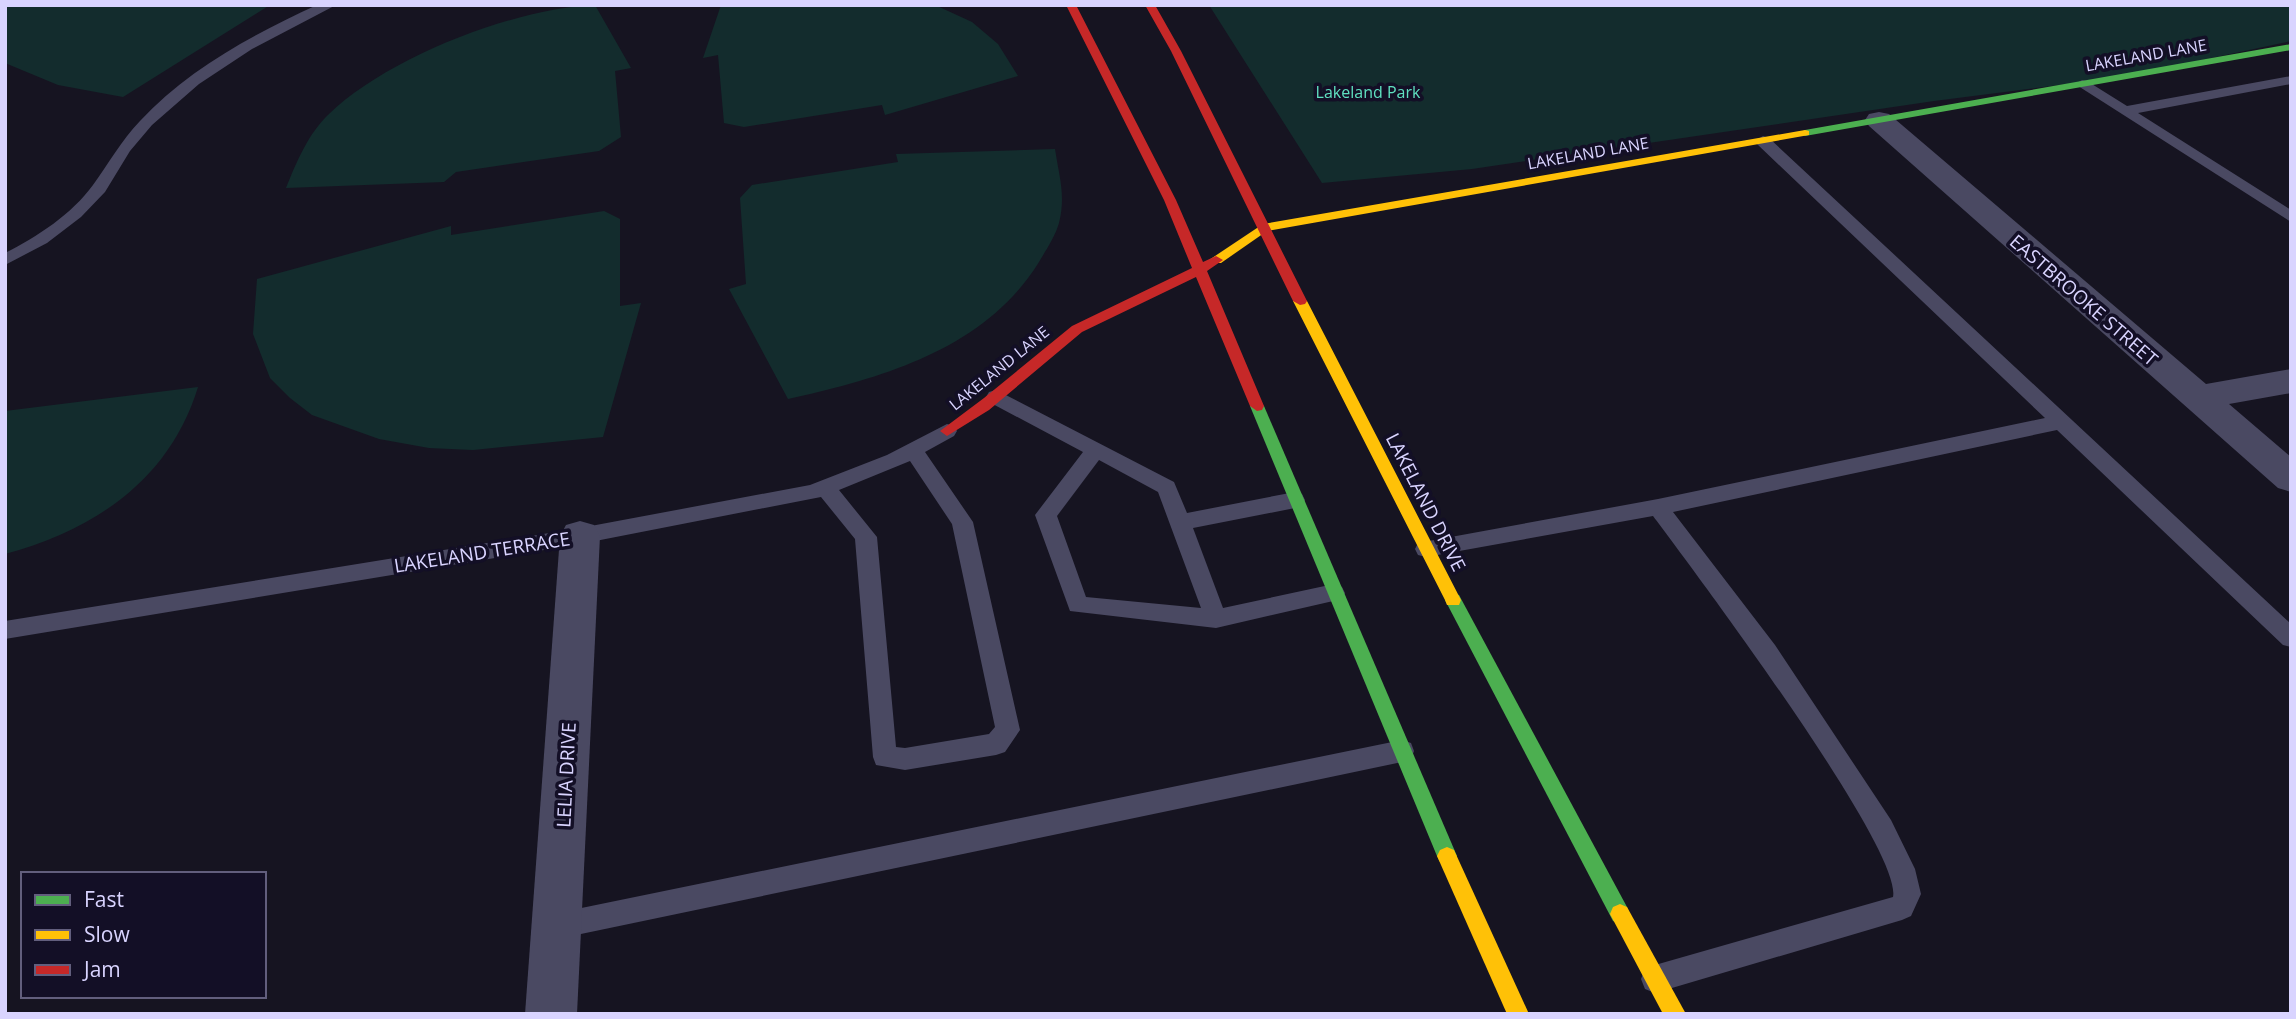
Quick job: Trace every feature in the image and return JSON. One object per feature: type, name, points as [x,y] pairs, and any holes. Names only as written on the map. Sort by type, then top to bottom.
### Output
[{"type":"main road","points":[[1071,5],[1170,200],[1334,593],[1518,1014]]},
{"type":"main road","name":"LAKELAND DRIVE","points":[[1150,5],[1426,549],[1580,845],[1675,1014]]},
{"type":"main road","name":"LAKELAND LANE","points":[[947,431],[996,397],[1046,350],[1077,329],[1137,298],[1199,271],[1264,228],[2291,47]]},
{"type":"street","name":"EASTBROOKE STREET","points":[[1879,120],[2291,478]]},
{"type":"street","points":[[2196,398],[2291,381]]},
{"type":"street","name":"LELIA DRIVE","points":[[551,1014],[580,536]]},
{"type":"lane","points":[[5,260],[37,244],[96,193],[127,144],[169,102],[281,26],[329,5]]},
{"type":"lane","points":[[2124,111],[2291,80]]},
{"type":"lane","points":[[2082,84],[2291,217]]},
{"type":"lane","points":[[1763,141],[2291,638]]},
{"type":"lane","points":[[996,397],[1167,487],[1216,618]]},
{"type":"lane","points":[[1426,549],[1658,506],[2062,422]]},
{"type":"lane","name":"LAKELAND TERRACE","points":[[5,630],[580,536],[813,492],[894,460],[947,431]]},
{"type":"lane","points":[[1096,449],[1046,515],[1078,604],[1216,618],[1334,593]]},
{"type":"lane","points":[[825,487],[866,537],[886,757],[905,759],[996,744],[1008,730],[962,522],[913,450]]},
{"type":"lane","points":[[1180,522],[1295,500]]},
{"type":"lane","points":[[1655,979],[1902,907],[1908,894],[1902,869],[1882,828],[1831,747],[1767,652],[1658,506]]},
{"type":"lane","points":[[557,926],[1402,751]]},
{"type":"green space","points":[[5,5],[270,5],[123,97],[58,85],[5,63]]},
{"type":"green space","points":[[595,5],[631,68],[615,71],[621,137],[599,151],[456,172],[444,182],[286,188],[315,130],[354,93],[384,74],[417,56],[491,26],[527,15]]},
{"type":"green space","points":[[721,5],[935,5],[972,22],[998,44],[1018,76],[885,115],[882,105],[744,127],[724,123],[718,55],[703,58]]},
{"type":"green space","name":"Lakeland Park","points":[[1209,5],[2291,5],[2291,41],[2122,77],[1934,101],[1472,169],[1322,183]]},
{"type":"green space","points":[[1055,149],[1062,194],[1061,213],[1050,243],[1017,292],[990,317],[961,338],[928,355],[859,381],[788,399],[729,289],[746,284],[740,198],[752,185],[898,162],[896,154]]},
{"type":"green space","points":[[604,211],[620,219],[620,306],[641,303],[603,437],[473,450],[429,448],[379,439],[312,415],[270,378],[253,334],[257,279],[451,226],[451,235]]},
{"type":"green space","points":[[198,387],[185,420],[169,449],[125,496],[69,531],[5,554],[5,411]]},
{"type":"traffic: fast","points":[[1805,133],[2291,47]]},
{"type":"traffic: fast","points":[[1257,406],[1447,856]]},
{"type":"traffic: fast","points":[[1453,600],[1620,914]]},
{"type":"traffic: slow","points":[[1216,260],[1263,228],[1805,133]]},
{"type":"traffic: slow","points":[[1300,301],[1453,600]]},
{"type":"traffic: slow","points":[[1447,856],[1518,1014]]},
{"type":"traffic: slow","points":[[1620,914],[1675,1014]]},
{"type":"traffic: jam","points":[[1071,5],[1170,200],[1257,406]]},
{"type":"traffic: jam","points":[[1150,5],[1176,51],[1300,301]]},
{"type":"traffic: jam","points":[[947,431],[1006,389],[1077,329],[1216,260]]}]
